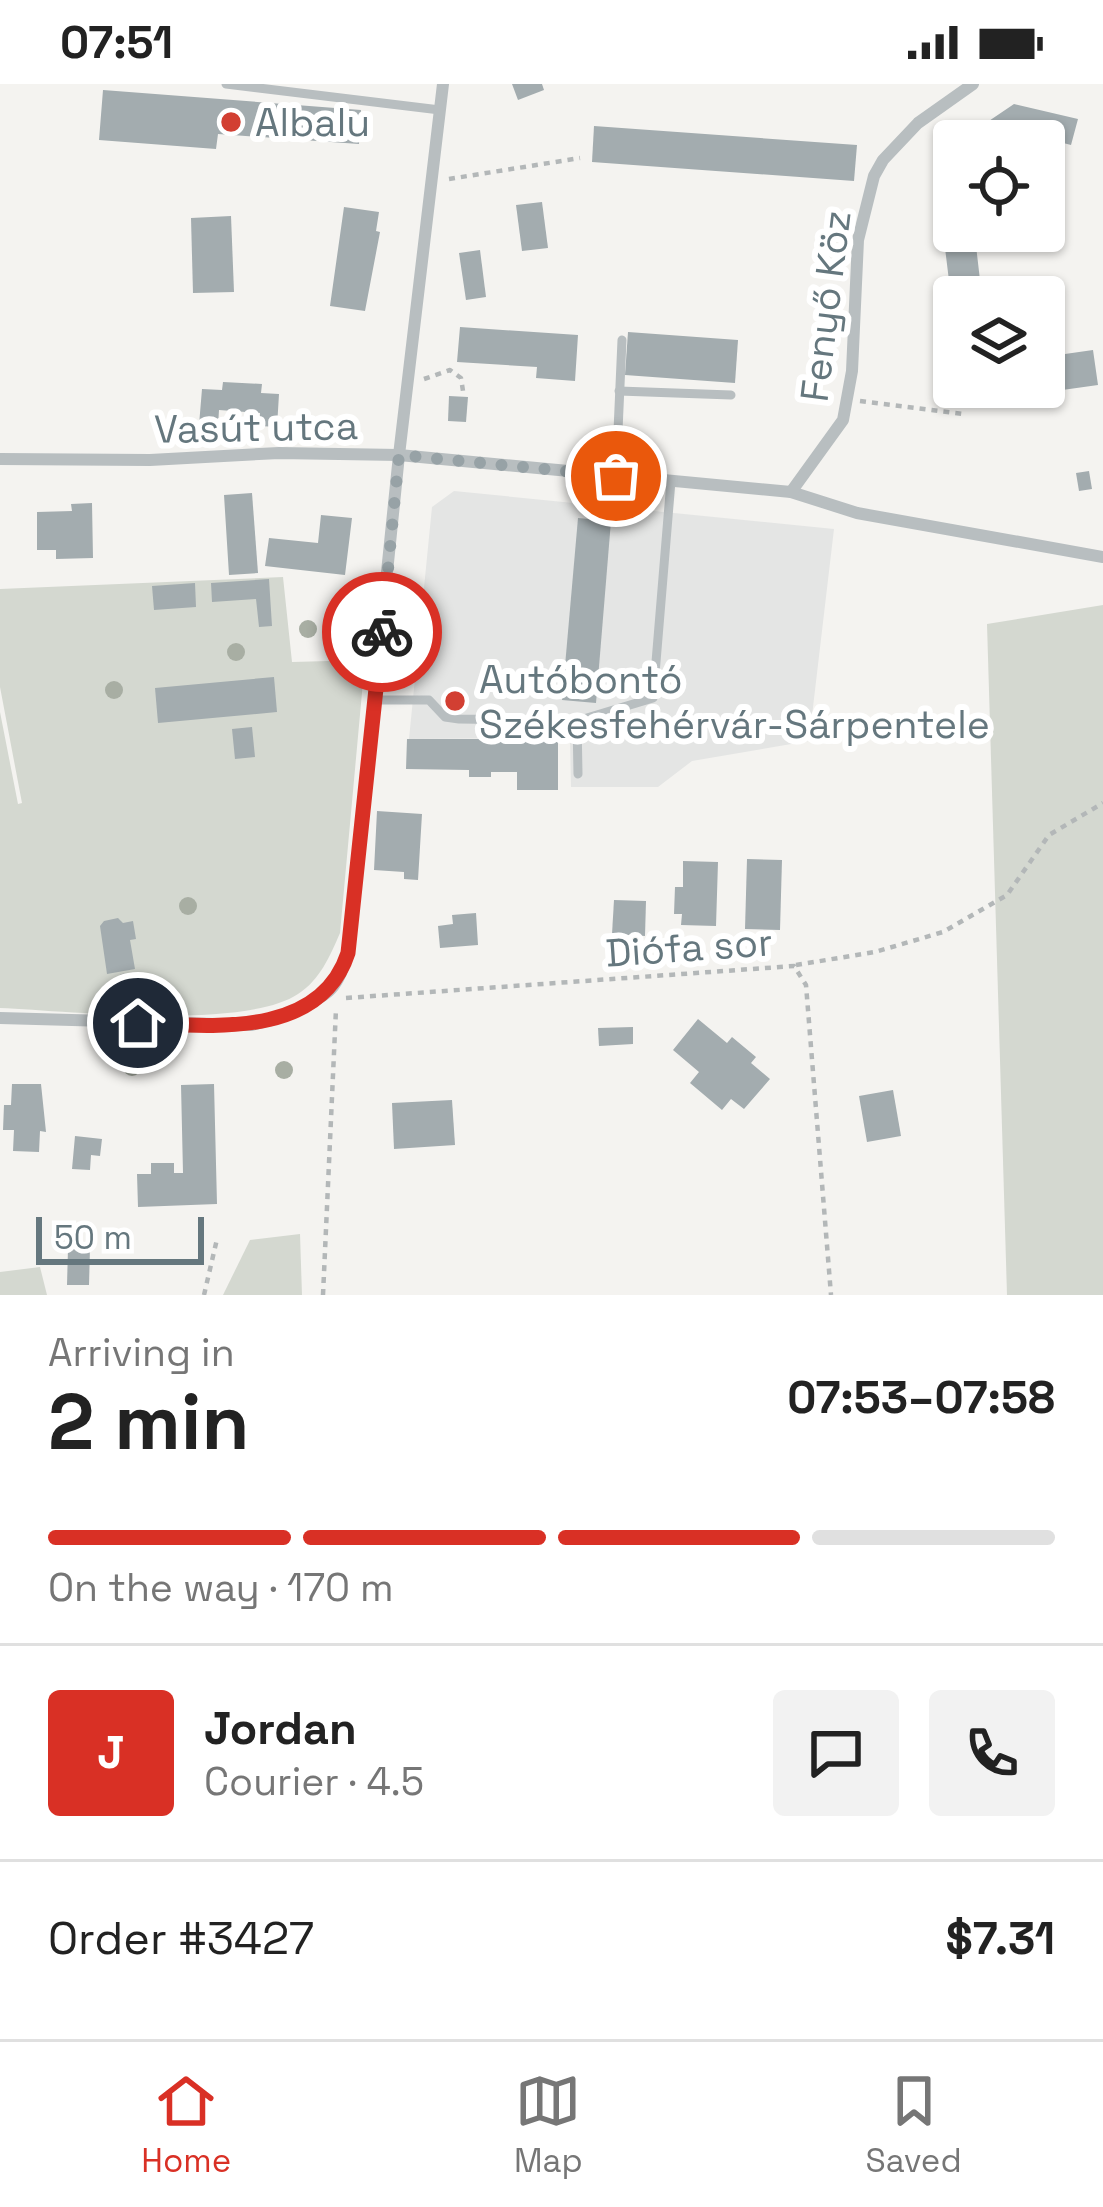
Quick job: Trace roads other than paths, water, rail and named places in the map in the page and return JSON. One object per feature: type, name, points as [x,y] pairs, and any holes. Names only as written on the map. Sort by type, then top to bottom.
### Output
[{"type":"street","points":[[0,1018],[251,1025],[278,1020],[329,992],[348,953],[443,84]]},
{"type":"street","name":"Fenyő Köz","points":[[791,491],[843,420],[852,371],[858,240],[874,176],[917,123],[973,84]]},
{"type":"street","name":"Vasút utca","points":[[0,459],[399,455],[791,491],[857,513],[1103,556]]},
{"type":"lane","points":[[226,84],[440,110]]},
{"type":"lane","points":[[380,84],[382,101]]},
{"type":"lane","points":[[616,476],[622,340]]},
{"type":"lane","points":[[619,392],[730,395]]},
{"type":"lane","points":[[375,700],[429,700],[445,717],[459,719],[578,721],[653,698],[671,482]]},
{"type":"lane","points":[[578,721],[578,774]]},
{"type":"place","name":"Albalu","points":[[231,122]]},
{"type":"place","name":"Autóbontó Székesfehérvár-Sárpentele","points":[[455,701]]}]
